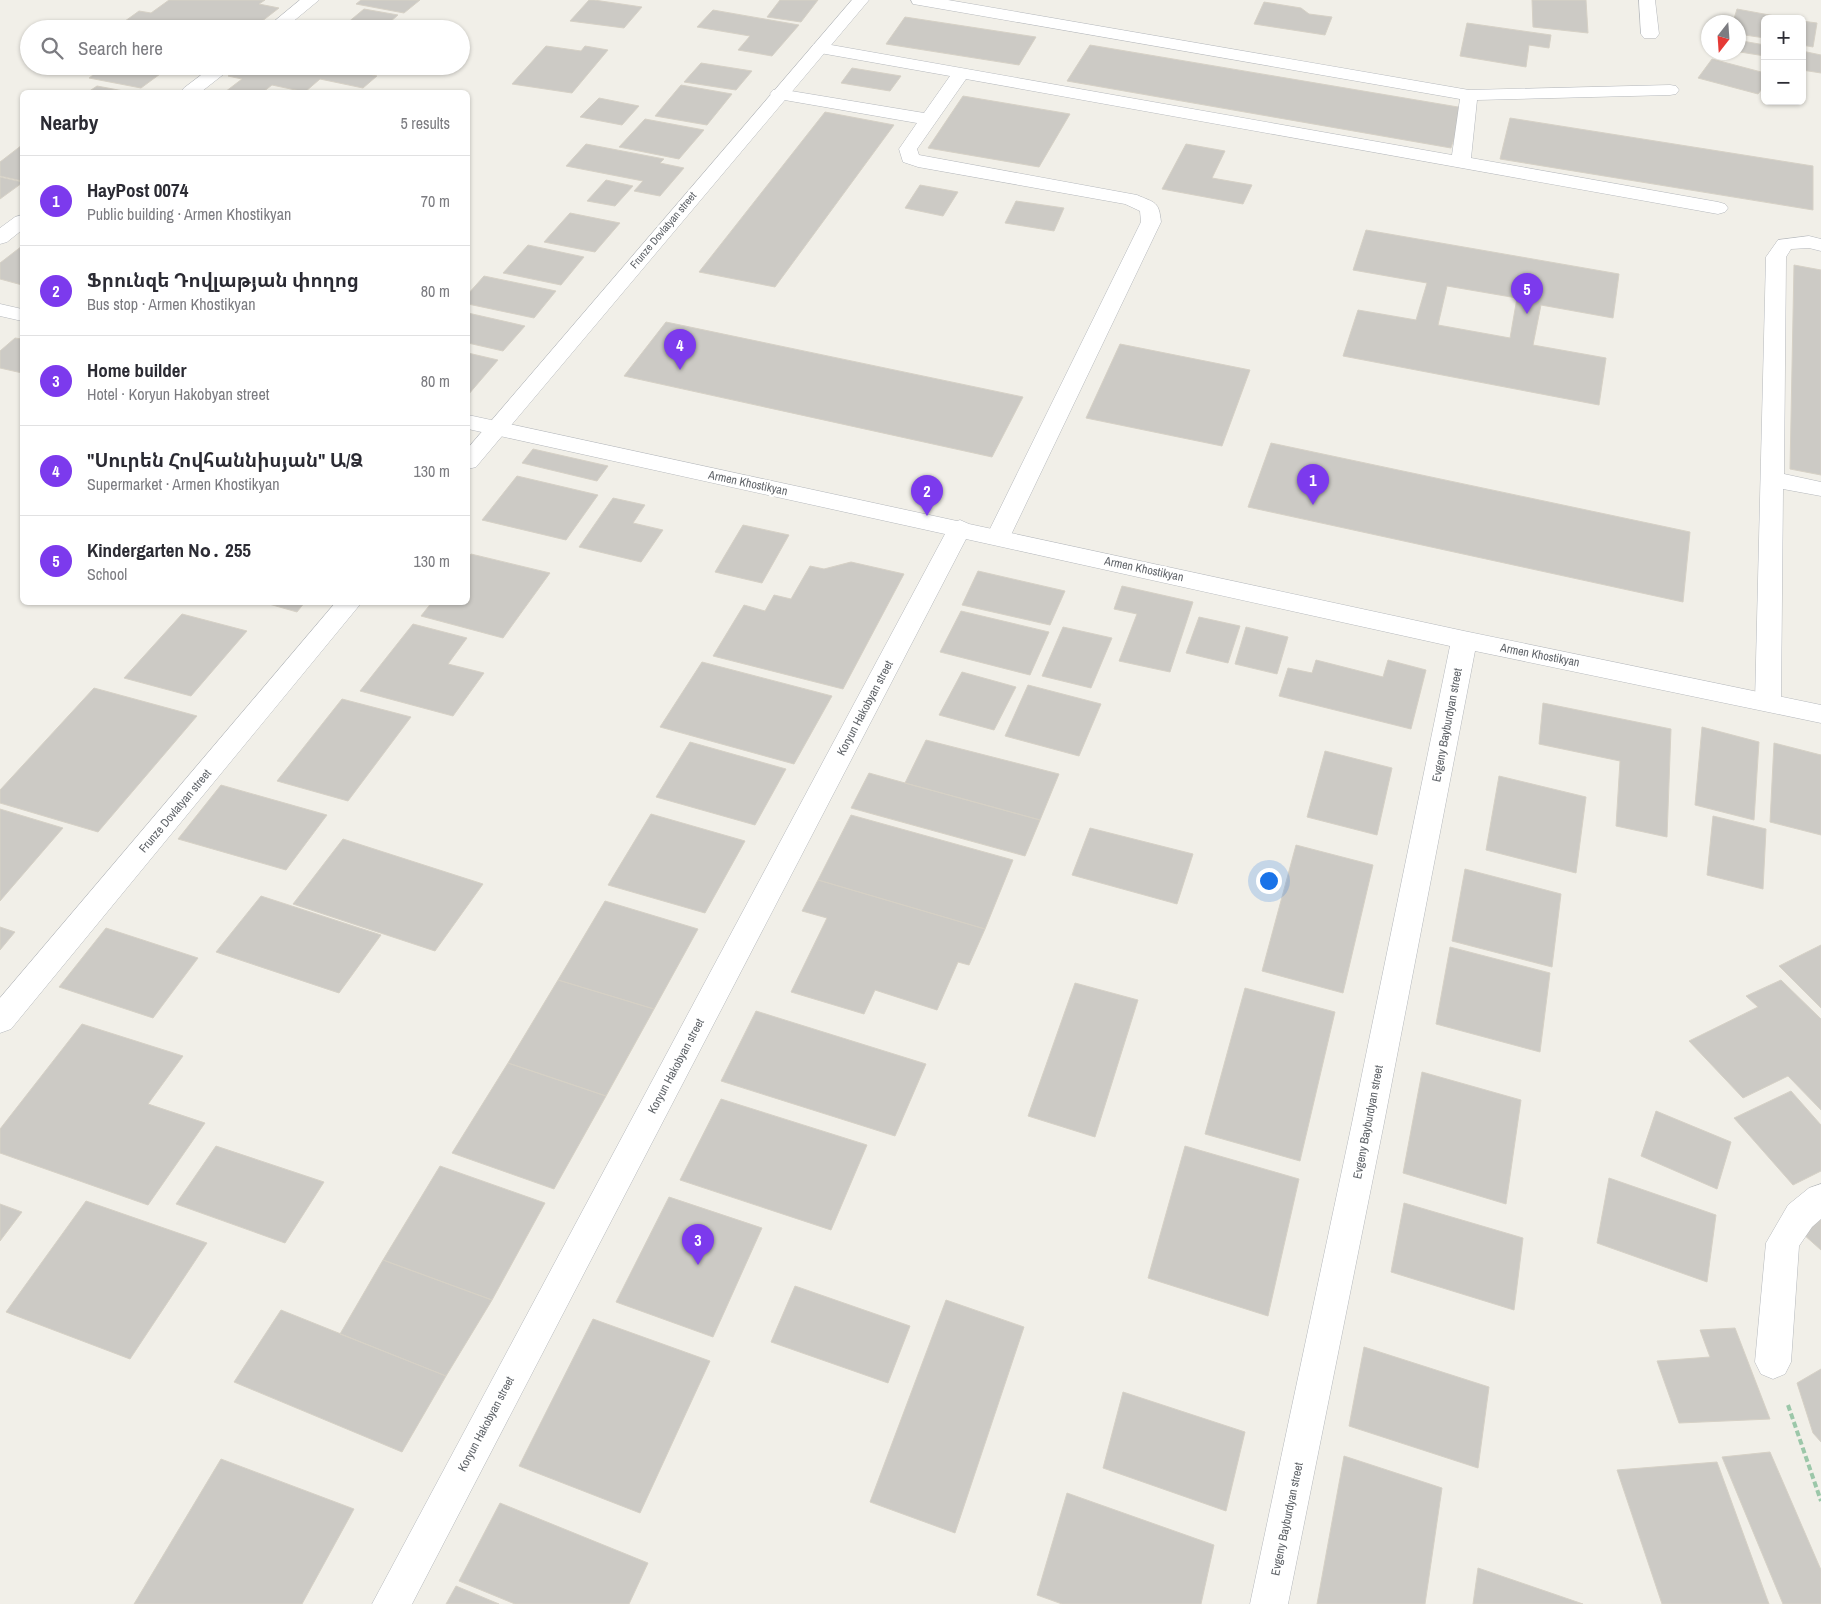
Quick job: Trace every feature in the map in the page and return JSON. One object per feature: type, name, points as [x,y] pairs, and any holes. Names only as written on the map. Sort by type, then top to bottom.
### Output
[{"type":"street","points":[[285,20],[311,0]]},
{"type":"street","name":"Frunze Dovlatyan street","points":[[470,460],[779,94],[862,0]]},
{"type":"street","points":[[919,0],[1469,96],[1670,90]]},
{"type":"street","points":[[1647,0],[1650,34]]},
{"type":"street","points":[[820,48],[1718,208]]},
{"type":"street","points":[[961,73],[927,119],[908,149],[910,158],[925,163],[1130,199],[1150,208],[1152,222],[998,537]]},
{"type":"street","points":[[193,90],[212,75]]},
{"type":"street","points":[[779,94],[927,119]]},
{"type":"street","points":[[1461,162],[1469,96]]},
{"type":"street","points":[[0,238],[20,223]]},
{"type":"street","points":[[1768,702],[1776,257],[1785,244],[1809,242],[1821,245]]},
{"type":"street","points":[[0,310],[20,315]]},
{"type":"street","name":"Armen Khostikyan","points":[[470,422],[960,528],[1464,640],[1821,714]]},
{"type":"street","points":[[1772,479],[1821,489]]},
{"type":"street","name":"Koryun Hakobyan street","points":[[391,1604],[960,528]]},
{"type":"street","name":"Frunze Dovlatyan street","points":[[0,1020],[347,605]]},
{"type":"street","name":"Evgeny Bayburdyan street","points":[[1269,1604],[1368,1123],[1464,640]]},
{"type":"street","points":[[1773,1362],[1783,1243],[1800,1216],[1821,1199]]},
{"type":"path","points":[[1773,1362],[1821,1501]]},
{"type":"building","points":[[169,0],[265,0],[259,4],[279,8],[264,20],[126,20],[139,11],[151,13]]},
{"type":"building","points":[[361,0],[420,0],[404,13],[356,4]]},
{"type":"building","points":[[589,0],[642,7],[624,28],[570,21]]},
{"type":"building","points":[[780,0],[818,0],[801,22],[767,17]]},
{"type":"building","points":[[1532,0],[1586,0],[1588,33],[1533,27]]},
{"type":"building","points":[[1264,2],[1301,8],[1309,14],[1332,17],[1325,35],[1254,24]]},
{"type":"building","points":[[364,9],[398,15],[392,20],[351,20]]},
{"type":"building","points":[[1737,9],[1769,15],[1761,15],[1761,37],[1746,35],[1746,15],[1735,15]]},
{"type":"building","points":[[713,10],[799,25],[772,56],[738,50],[750,36],[697,27]]},
{"type":"building","points":[[905,17],[1036,37],[1019,65],[886,44]]},
{"type":"building","points":[[1806,22],[1817,23],[1813,47],[1806,46]]},
{"type":"building","points":[[1467,23],[1551,35],[1549,48],[1529,45],[1526,67],[1460,56]]},
{"type":"building","points":[[1746,42],[1761,44],[1761,55],[1746,53]]},
{"type":"building","points":[[1090,45],[1464,108],[1451,148],[1067,81]]},
{"type":"building","points":[[546,46],[581,51],[585,46],[608,50],[572,93],[512,84]]},
{"type":"building","points":[[1806,52],[1821,55],[1821,73],[1806,71]]},
{"type":"building","points":[[1711,60],[1716,60],[1761,72],[1761,90],[1758,94],[1698,78]]},
{"type":"building","points":[[701,63],[752,71],[736,90],[684,82]]},
{"type":"building","points":[[852,68],[901,76],[890,91],[841,83]]},
{"type":"building","points":[[93,75],[159,75],[141,88],[89,78]]},
{"type":"building","points":[[228,76],[377,76],[363,88],[320,79],[307,90],[296,90],[272,85],[266,90],[228,90],[242,79]]},
{"type":"building","points":[[681,85],[732,94],[707,125],[655,116]]},
{"type":"building","points":[[97,86],[118,90],[91,90]]},
{"type":"building","points":[[963,96],[1070,114],[1039,167],[928,148]]},
{"type":"building","points":[[599,98],[639,106],[622,125],[580,117]]},
{"type":"building","points":[[825,112],[894,125],[775,287],[699,272]]},
{"type":"building","points":[[1510,118],[1813,166],[1813,210],[1500,159]]},
{"type":"building","points":[[645,119],[704,130],[679,159],[619,147]]},
{"type":"building","points":[[586,144],[664,159],[660,163],[684,168],[660,196],[634,191],[643,181],[566,166]]},
{"type":"building","points":[[1186,144],[1225,151],[1212,178],[1252,185],[1243,204],[1162,189]]},
{"type":"building","points":[[20,147],[20,181],[0,176],[0,162]]},
{"type":"building","points":[[0,177],[20,182],[20,184],[0,199]]},
{"type":"building","points":[[606,180],[633,186],[615,206],[587,201]]},
{"type":"building","points":[[920,185],[958,192],[943,216],[905,208]]},
{"type":"building","points":[[1016,201],[1064,208],[1054,231],[1005,223]]},
{"type":"building","points":[[570,213],[620,223],[595,252],[544,242]]},
{"type":"building","points":[[1366,230],[1619,274],[1613,318],[1541,305],[1533,345],[1606,358],[1599,405],[1343,356],[1358,310],[1416,320],[1427,283],[1353,270]],"holes":[[[1447,286],[1517,298],[1510,338],[1438,325]]]},
{"type":"building","points":[[528,245],[584,257],[561,285],[503,273]]},
{"type":"building","points":[[20,248],[20,284],[0,279],[0,263]]},
{"type":"building","points":[[1794,265],[1821,270],[1821,475],[1790,469]]},
{"type":"building","points":[[484,276],[556,291],[534,318],[470,304],[470,292]]},
{"type":"building","points":[[470,313],[525,326],[503,351],[470,343]]},
{"type":"building","points":[[666,322],[1023,397],[992,457],[624,376]]},
{"type":"building","points":[[15,338],[20,339],[20,373],[0,368],[0,351]]},
{"type":"building","points":[[1120,344],[1250,370],[1222,446],[1086,418]]},
{"type":"building","points":[[470,353],[498,360],[470,393]]},
{"type":"building","points":[[1271,443],[1690,532],[1683,602],[1248,507]]},
{"type":"building","points":[[533,449],[608,466],[597,481],[522,463]]},
{"type":"building","points":[[517,476],[598,495],[566,540],[482,520]]},
{"type":"building","points":[[613,498],[645,505],[633,523],[663,530],[641,562],[579,547]]},
{"type":"building","points":[[743,525],[789,535],[762,583],[715,572]]},
{"type":"building","points":[[471,554],[550,573],[503,638],[421,616],[430,605],[470,605]]},
{"type":"building","points":[[851,562],[904,574],[843,689],[713,656],[744,605],[765,611],[774,595],[791,599],[810,566],[824,569]]},
{"type":"building","points":[[978,571],[1065,591],[1050,625],[962,605]]},
{"type":"building","points":[[1122,586],[1193,602],[1170,672],[1119,661],[1137,614],[1114,609]]},
{"type":"building","points":[[272,605],[303,605],[297,612]]},
{"type":"building","points":[[961,611],[1049,632],[1030,675],[940,652]]},
{"type":"building","points":[[182,614],[247,631],[191,696],[124,678]]},
{"type":"building","points":[[1199,617],[1240,626],[1228,663],[1186,653]]},
{"type":"building","points":[[413,624],[467,638],[448,664],[484,673],[453,716],[360,691]]},
{"type":"building","points":[[1063,627],[1112,638],[1091,688],[1042,676]]},
{"type":"building","points":[[1246,627],[1288,637],[1277,674],[1235,664]]},
{"type":"building","points":[[1316,660],[1383,677],[1388,660],[1426,670],[1411,729],[1279,696],[1288,668],[1312,673]]},
{"type":"building","points":[[702,662],[832,696],[794,764],[660,727]]},
{"type":"building","points":[[962,672],[1016,687],[994,730],[939,715]]},
{"type":"building","points":[[1028,685],[1101,704],[1079,756],[1005,736]]},
{"type":"building","points":[[94,688],[197,716],[98,832],[0,803],[0,790]]},
{"type":"building","points":[[342,699],[411,717],[348,801],[277,781]]},
{"type":"building","points":[[1543,703],[1671,729],[1667,837],[1616,826],[1620,761],[1539,744]]},
{"type":"building","points":[[1702,727],[1759,742],[1754,820],[1695,805]]},
{"type":"building","points":[[926,740],[1059,774],[1040,820],[905,783]]},
{"type":"building","points":[[690,742],[786,769],[755,825],[656,797]]},
{"type":"building","points":[[1774,743],[1821,755],[1821,835],[1770,822]]},
{"type":"building","points":[[1325,751],[1392,768],[1377,835],[1307,817]]},
{"type":"building","points":[[869,773],[1040,820],[1025,856],[851,808]]},
{"type":"building","points":[[1499,776],[1586,797],[1576,873],[1486,850]]},
{"type":"building","points":[[221,785],[327,815],[286,870],[178,839]]},
{"type":"building","points":[[0,809],[63,828],[0,901]]},
{"type":"building","points":[[651,814],[745,841],[705,913],[608,885]]},
{"type":"building","points":[[851,815],[1013,860],[985,929],[818,880]]},
{"type":"building","points":[[1713,816],[1766,829],[1763,889],[1707,875]]},
{"type":"building","points":[[1090,828],[1193,854],[1177,904],[1072,875]]},
{"type":"building","points":[[343,839],[483,884],[435,951],[293,904]]},
{"type":"building","points":[[1296,845],[1373,865],[1343,993],[1262,971]]},
{"type":"building","points":[[1465,869],[1561,894],[1552,967],[1452,941]]},
{"type":"building","points":[[818,880],[985,929],[969,965],[958,962],[937,1010],[875,990],[864,1014],[791,992],[827,918],[802,911]]},
{"type":"building","points":[[261,896],[381,935],[339,993],[216,952]]},
{"type":"building","points":[[605,901],[698,929],[654,1009],[558,980]]},
{"type":"building","points":[[0,927],[15,932],[0,950]]},
{"type":"building","points":[[106,928],[198,958],[153,1018],[59,987]]},
{"type":"building","points":[[1821,945],[1821,1008],[1779,966]]},
{"type":"building","points":[[1450,947],[1550,973],[1540,1052],[1436,1024]]},
{"type":"building","points":[[558,980],[654,1009],[606,1096],[508,1063]]},
{"type":"building","points":[[1781,980],[1821,1019],[1821,1110],[1788,1076],[1743,1098],[1689,1041],[1758,1007],[1746,996]]},
{"type":"building","points":[[1075,983],[1138,1000],[1095,1137],[1028,1116]]},
{"type":"building","points":[[1245,988],[1335,1012],[1300,1161],[1205,1134]]},
{"type":"building","points":[[756,1011],[926,1064],[895,1136],[721,1081]]},
{"type":"building","points":[[82,1024],[183,1056],[148,1104],[205,1123],[148,1205],[0,1153],[0,1129]]},
{"type":"building","points":[[508,1063],[606,1096],[554,1189],[452,1153]]},
{"type":"building","points":[[1422,1072],[1521,1100],[1506,1204],[1403,1173]]},
{"type":"building","points":[[1791,1091],[1821,1125],[1821,1171],[1793,1185],[1734,1118]]},
{"type":"building","points":[[721,1099],[867,1145],[831,1230],[680,1180]]},
{"type":"building","points":[[1656,1111],[1731,1142],[1717,1189],[1641,1156]]},
{"type":"building","points":[[216,1146],[324,1182],[285,1243],[176,1204]]},
{"type":"building","points":[[1185,1146],[1299,1179],[1268,1316],[1148,1278]]},
{"type":"building","points":[[440,1166],[545,1203],[492,1300],[383,1260]]},
{"type":"building","points":[[1609,1178],[1716,1215],[1707,1282],[1597,1243]]},
{"type":"building","points":[[669,1197],[762,1228],[713,1337],[616,1302]]},
{"type":"building","points":[[86,1201],[207,1243],[130,1359],[6,1312]]},
{"type":"building","points":[[1404,1203],[1523,1238],[1514,1310],[1391,1272]]},
{"type":"building","points":[[0,1204],[22,1212],[0,1241]]},
{"type":"building","points":[[1821,1219],[1821,1250],[1803,1234]]},
{"type":"building","points":[[383,1260],[492,1300],[446,1376],[340,1334]]},
{"type":"building","points":[[795,1286],[910,1326],[888,1383],[771,1342]]},
{"type":"building","points":[[946,1300],[1024,1327],[955,1533],[870,1502]]},
{"type":"building","points":[[281,1310],[446,1376],[402,1452],[234,1382]]},
{"type":"building","points":[[593,1319],[710,1361],[640,1513],[519,1466]]},
{"type":"building","points":[[1735,1328],[1770,1419],[1679,1423],[1657,1361],[1710,1357],[1700,1330]]},
{"type":"building","points":[[1364,1347],[1489,1387],[1478,1468],[1349,1426]]},
{"type":"building","points":[[1821,1369],[1821,1442],[1813,1433],[1797,1383]]},
{"type":"building","points":[[1123,1392],[1245,1432],[1226,1511],[1103,1468]]},
{"type":"building","points":[[1770,1452],[1821,1570],[1821,1604],[1783,1604],[1722,1457]]},
{"type":"building","points":[[1344,1456],[1442,1488],[1425,1604],[1317,1604]]},
{"type":"building","points":[[221,1459],[354,1509],[302,1604],[134,1604]]},
{"type":"building","points":[[1717,1462],[1769,1604],[1662,1604],[1617,1470]]},
{"type":"building","points":[[1067,1493],[1214,1545],[1201,1604],[1062,1604],[1037,1595]]},
{"type":"building","points":[[500,1503],[648,1563],[629,1604],[515,1604],[459,1581]]},
{"type":"building","points":[[1478,1568],[1583,1604],[1473,1604]]},
{"type":"building","points":[[456,1586],[499,1604],[446,1604]]},
{"type":"place","name":"Kindergarten Nօ․ 255","points":[[1527,314]]},
{"type":"place","name":"\"Սուրեն Հովհաննիսյան\" Ա/Ձ","points":[[680,370]]},
{"type":"place","name":"HayPost 0074","points":[[1313,505]]},
{"type":"place","name":"Ֆրունզե Դովլաթյան փողոց","points":[[927,516]]},
{"type":"place","name":"Home builder","points":[[698,1265]]}]
